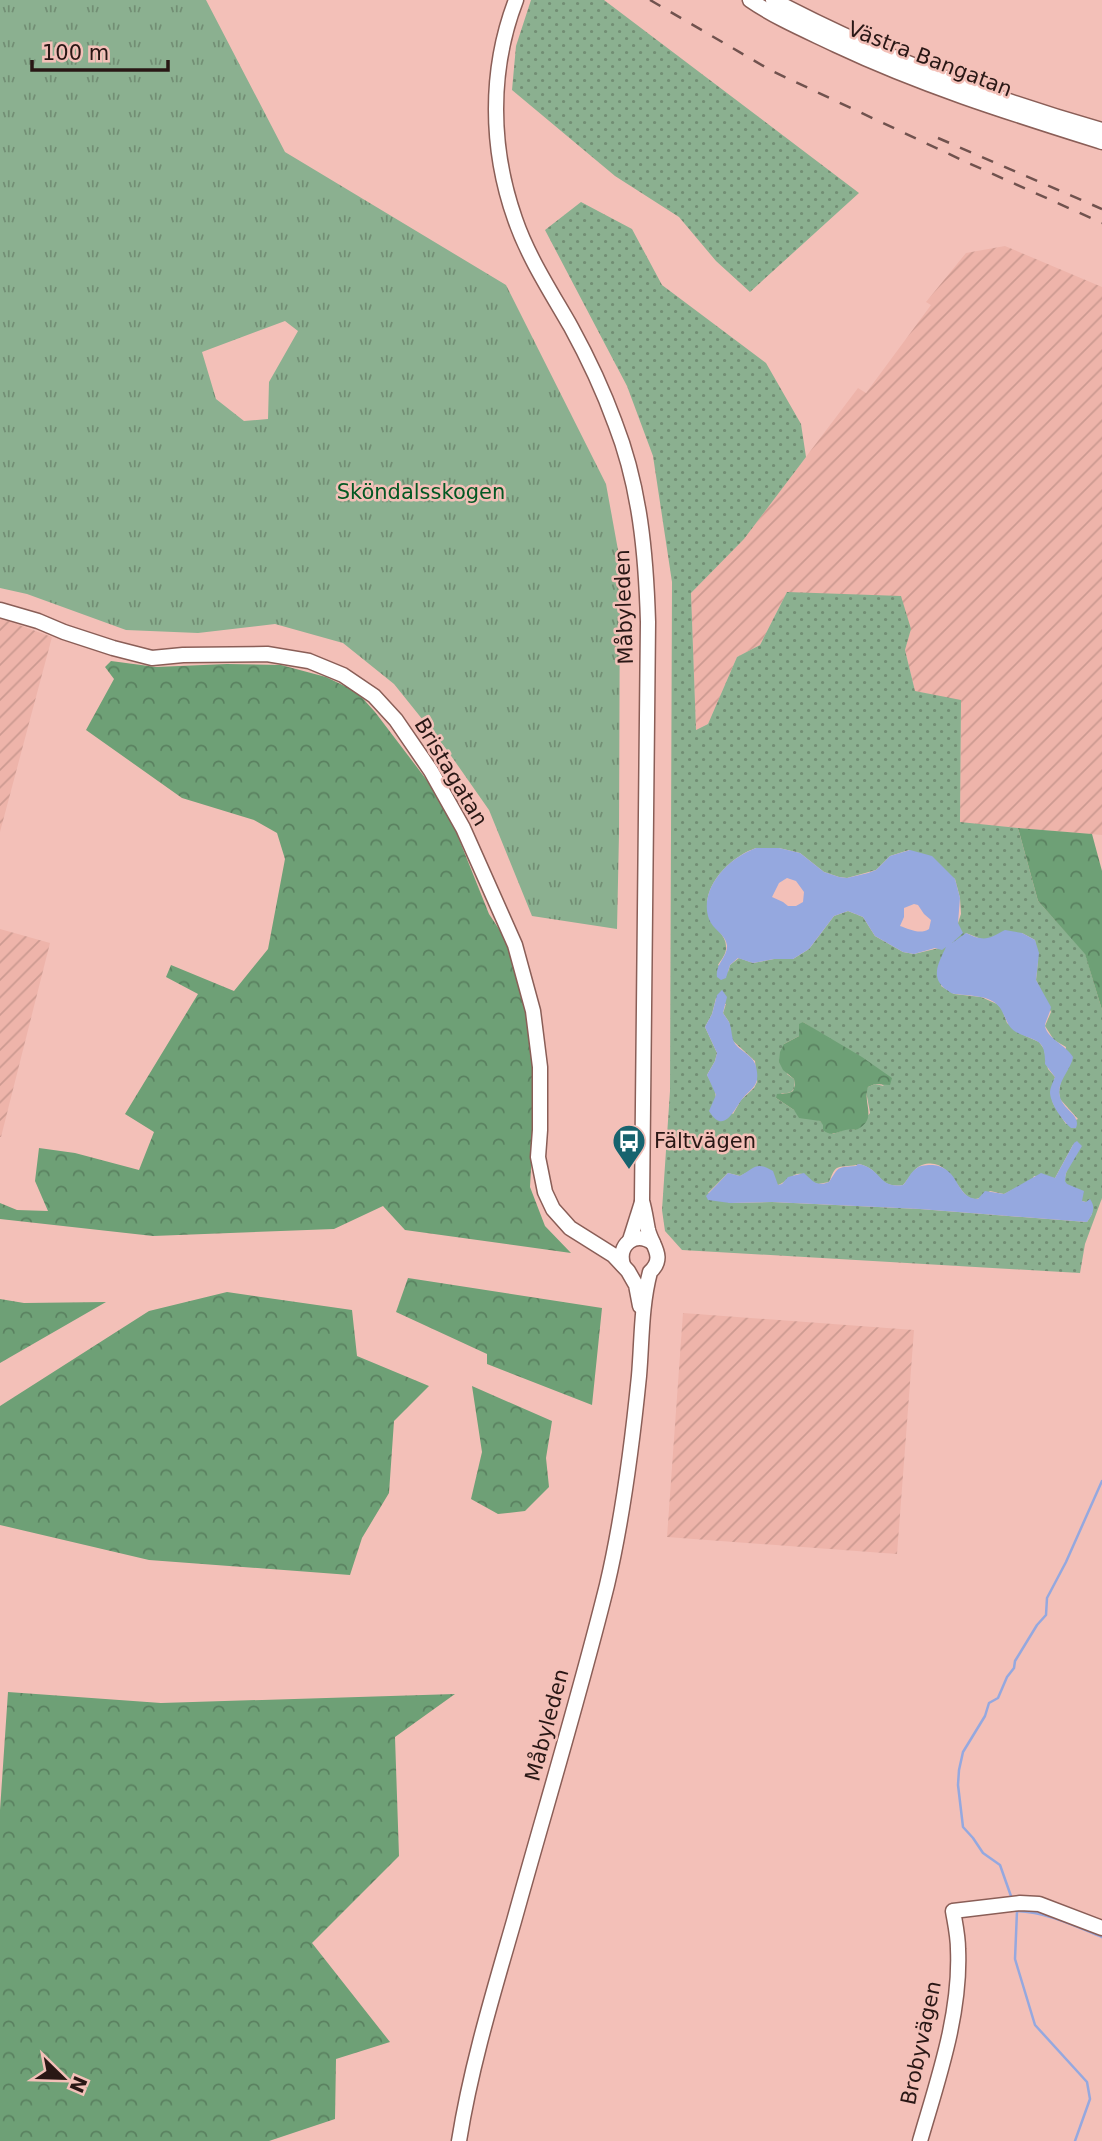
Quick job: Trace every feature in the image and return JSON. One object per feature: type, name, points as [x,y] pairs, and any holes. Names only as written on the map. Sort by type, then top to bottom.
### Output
[{"type":"street","name":"Måbyleden","points":[[459,2141],[482,2032],[607,1583],[631,1443],[642,1314],[650,1272],[655,1267],[658,1255],[648,1231],[642,1201],[648,634],[644,546],[631,475],[617,426],[589,361],[527,246],[505,186],[496,107],[498,64],[508,0]]},
{"type":"street","name":"Måbyleden","points":[[502,41],[516,0]]},
{"type":"street","name":"Västra Bangatan","points":[[750,0],[874,63],[957,96],[1102,142]]},
{"type":"street","name":"Västra Bangatan","points":[[773,0],[881,53],[964,86],[1102,130]]},
{"type":"street","name":"Bristagatan","points":[[0,610],[113,648],[152,658],[267,654],[309,661],[343,675],[374,696],[396,720],[431,771],[463,828],[515,945],[533,1011],[540,1067],[540,1177],[553,1209],[570,1228],[613,1255],[626,1268]]},
{"type":"street","name":"Måbyleden","points":[[642,1201],[628,1242],[622,1249],[621,1258],[636,1285],[642,1314]]},
{"type":"street","points":[[587,1239],[604,1243],[628,1242],[638,1237],[653,1243]]},
{"type":"street","points":[[626,1268],[636,1275],[650,1272]]},
{"type":"street","name":"Brobyvägen","points":[[920,2141],[942,2067],[954,2014],[958,1948],[953,1911],[1020,1903],[1039,1904],[1102,1928]]},
{"type":"shaded area","points":[[1005,246],[1102,287],[1102,835],[960,823],[961,701],[915,691],[905,650],[911,628],[787,592],[760,645],[737,657],[708,724],[696,730],[691,593],[744,539],[858,388],[866,393],[931,305],[926,302],[966,253]]},
{"type":"shaded area","points":[[0,618],[52,637],[0,832]]},
{"type":"shaded area","points":[[0,929],[50,943],[1,1137],[0,1137]]},
{"type":"shaded area","points":[[683,1313],[914,1330],[897,1554],[667,1537]]},
{"type":"green space","name":"Sköndalsskogen","points":[[0,0],[206,0],[285,152],[506,285],[606,484],[620,561],[617,929],[532,916],[489,810],[447,750],[394,684],[343,643],[275,624],[198,633],[126,630],[27,594],[0,588]],"holes":[[[285,321],[298,331],[269,382],[268,419],[244,421],[216,399],[202,352]]]},
{"type":"green space","points":[[531,0],[604,0],[859,193],[750,292],[716,261],[679,217],[615,176],[512,90],[516,46]]},
{"type":"green space","points":[[581,202],[632,229],[662,285],[766,363],[801,424],[806,457],[744,539],[691,593],[696,730],[708,724],[737,657],[760,645],[787,592],[901,596],[911,629],[905,650],[915,691],[961,700],[960,822],[1018,828],[1038,901],[1085,953],[1102,1010],[1102,1198],[1085,1244],[1080,1273],[682,1250],[665,1231],[662,1210],[670,1091],[672,582],[653,456],[627,386],[545,230]],"holes":[[[756,848],[779,848],[800,853],[824,872],[847,878],[876,870],[890,856],[909,850],[955,879],[961,914],[958,923],[939,948],[914,954],[903,952],[875,936],[863,917],[848,911],[834,916],[809,949],[793,959],[753,963],[739,958],[730,965],[728,972],[718,965],[725,954],[725,942],[710,918],[708,896],[719,875],[746,852]],[[966,933],[981,939],[1022,933],[1035,940],[1038,960],[1036,980],[1051,1012],[1045,1026],[1054,1040],[1066,1047],[1060,1099],[1078,1119],[1066,1124],[1055,1106],[1052,1097],[1055,1077],[1048,1069],[1044,1049],[1039,1042],[1019,1033],[1007,1023],[997,1004],[981,997],[954,994],[941,986]],[[716,998],[726,1004],[723,1013],[729,1022],[732,1040],[755,1061],[757,1082],[733,1114],[716,1099],[715,1090],[707,1075],[717,1053],[705,1027]],[[803,1022],[832,1041],[884,1086],[875,1084],[868,1087],[866,1091],[870,1113],[856,1130],[849,1128],[833,1134],[820,1121],[794,1110],[776,1098],[782,1093],[791,1092],[795,1086],[794,1079],[787,1074],[784,1044],[799,1036]],[[1074,1143],[1064,1181],[1076,1189],[1082,1201],[1086,1202],[1092,1214],[1087,1222],[920,1209],[772,1202],[730,1203],[708,1193],[728,1173],[740,1176],[748,1172],[778,1185],[795,1175],[803,1174],[818,1184],[829,1182],[837,1168],[859,1164],[872,1170],[888,1184],[895,1185],[903,1185],[919,1166],[941,1166],[964,1193],[975,1199],[990,1191],[1004,1194],[1032,1180],[1034,1176],[1055,1178]]]},
{"type":"green space","points":[[111,661],[156,667],[281,665],[326,677],[357,692],[375,712],[445,804],[489,914],[513,950],[534,1029],[534,1114],[530,1187],[545,1226],[571,1253],[405,1230],[383,1206],[334,1229],[153,1236],[0,1219],[0,1203],[17,1210],[48,1211],[35,1181],[39,1148],[75,1153],[139,1170],[154,1132],[125,1114],[198,994],[166,977],[171,965],[234,991],[268,949],[285,859],[277,833],[254,820],[182,798],[86,730],[114,679],[105,667]]},
{"type":"green space","points":[[1018,828],[1092,834],[1102,871],[1102,1010],[1085,954],[1038,901]]},
{"type":"green space","points":[[803,1022],[892,1078],[890,1085],[875,1084],[868,1087],[867,1121],[856,1130],[827,1133],[820,1121],[799,1118],[794,1110],[776,1098],[777,1094],[793,1091],[794,1079],[783,1070],[779,1062],[780,1052],[784,1044],[799,1036],[799,1024]]},
{"type":"green space","points":[[408,1278],[602,1308],[592,1405],[487,1364],[487,1354],[396,1312]]},
{"type":"green space","points":[[227,1292],[352,1310],[357,1356],[429,1386],[394,1421],[389,1493],[362,1538],[350,1575],[149,1560],[0,1525],[0,1406],[149,1311]]},
{"type":"green space","points":[[0,1299],[24,1303],[106,1302],[0,1363]]},
{"type":"green space","points":[[472,1386],[552,1421],[546,1458],[549,1487],[525,1511],[498,1514],[471,1499],[482,1452]]},
{"type":"green space","points":[[8,1692],[161,1703],[455,1694],[395,1737],[399,1856],[312,1943],[390,2042],[336,2059],[335,2119],[269,2141],[0,2141],[0,1810]]},
{"type":"water","points":[[756,848],[779,848],[800,853],[824,872],[847,878],[876,870],[890,856],[910,850],[932,856],[955,879],[960,898],[958,923],[963,933],[952,943],[966,933],[986,938],[1005,930],[1022,933],[1035,940],[1039,953],[1036,980],[1051,1007],[1046,1029],[1073,1057],[1059,1094],[1063,1104],[1076,1120],[1076,1128],[1068,1125],[1053,1103],[1050,1091],[1055,1077],[1045,1064],[1044,1049],[1041,1045],[1012,1029],[994,1002],[981,997],[953,994],[938,980],[937,970],[946,947],[914,954],[903,952],[875,936],[863,917],[848,911],[834,916],[809,949],[793,959],[753,963],[738,958],[730,965],[726,978],[721,980],[717,977],[727,946],[709,919],[708,896],[719,875],[746,852]],"holes":[[[787,878],[796,881],[804,892],[803,902],[796,906],[788,906],[772,897],[779,883]],[[914,904],[931,920],[926,931],[900,926],[904,908]]]},
{"type":"water","points":[[722,990],[727,997],[723,1013],[729,1022],[734,1041],[753,1060],[757,1081],[732,1114],[724,1121],[719,1121],[709,1111],[716,1095],[707,1075],[717,1053],[705,1027],[717,995]]},
{"type":"water","points":[[1077,1141],[1082,1146],[1066,1173],[1065,1181],[1084,1191],[1082,1201],[1090,1199],[1092,1202],[1093,1211],[1087,1222],[920,1209],[772,1202],[730,1203],[708,1200],[706,1196],[728,1173],[740,1176],[759,1166],[773,1171],[778,1185],[788,1177],[804,1173],[815,1182],[829,1182],[839,1169],[858,1164],[866,1166],[884,1181],[895,1185],[903,1185],[920,1166],[942,1167],[965,1194],[978,1199],[985,1191],[1004,1194],[1041,1173],[1055,1178]]},
{"type":"waterway","points":[[1012,1899],[1000,1865],[983,1853],[963,1827],[959,1770],[963,1752],[985,1716],[989,1703],[998,1698],[1015,1661],[1046,1615],[1047,1598],[1102,1481]]},
{"type":"waterway","points":[[1075,2141],[1090,2099],[1087,2082],[1035,2025],[1015,1959],[1017,1911],[1050,1917],[1102,1937]]},
{"type":"railway","points":[[650,0],[772,71],[1102,223]]},
{"type":"railway","points":[[938,138],[1102,209]]},
{"type":"place","name":"Fältvägen","points":[[629,1171]]}]
